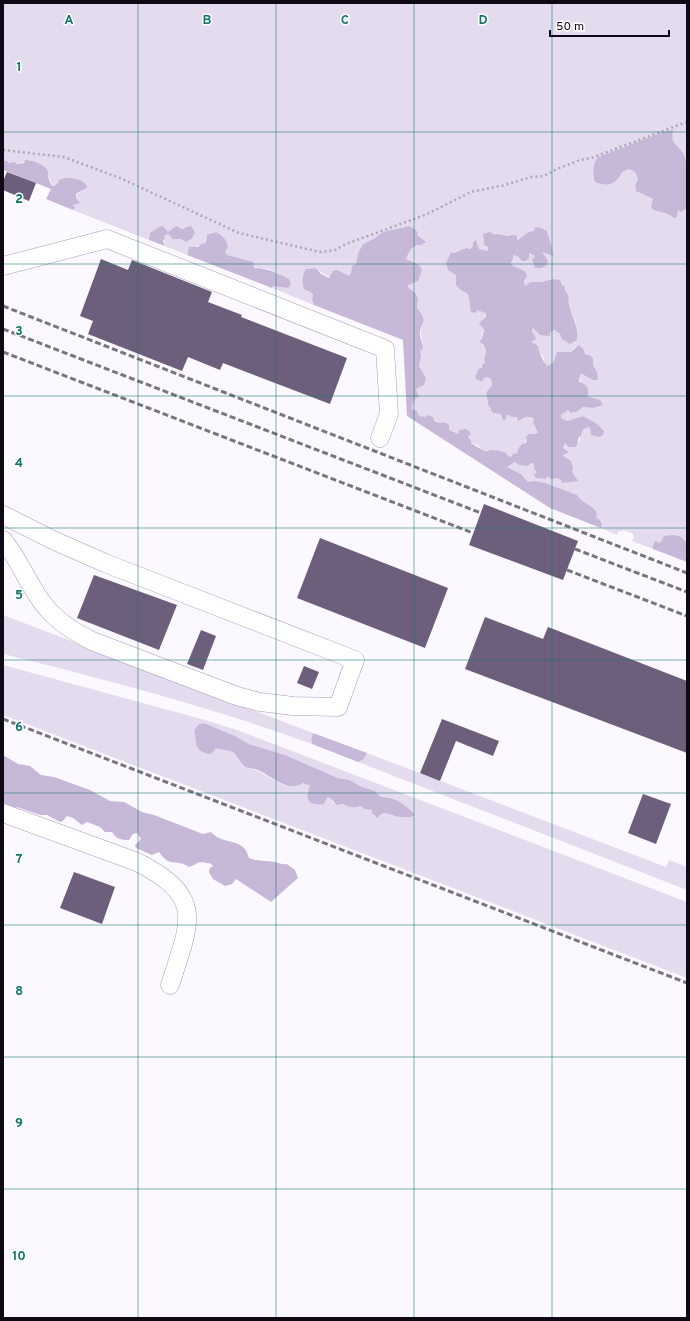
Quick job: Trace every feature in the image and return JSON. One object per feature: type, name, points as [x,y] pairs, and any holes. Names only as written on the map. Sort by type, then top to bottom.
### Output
[{"type":"lane","points":[[3,266],[107,239],[386,349],[389,414],[380,438]]},
{"type":"lane","points":[[3,515],[55,541],[105,563],[355,660],[338,707],[293,706],[260,702],[245,698],[92,641],[72,631],[57,620],[45,607],[31,587],[10,549],[3,540]]},
{"type":"lane","points":[[3,813],[137,862],[165,878],[180,894],[186,904],[188,914],[186,936],[170,985]]},
{"type":"path","points":[[3,150],[64,156],[120,178],[239,232],[320,252],[335,250],[346,244],[425,215],[471,192],[531,177],[544,176],[580,160],[591,158],[687,122]]},
{"type":"shaded area","points":[[3,3],[687,3],[687,165],[683,154],[674,144],[672,137],[622,172],[629,169],[635,172],[638,179],[635,185],[636,191],[653,199],[656,211],[668,213],[687,208],[687,543],[660,543],[653,545],[653,549],[632,541],[634,537],[633,534],[628,531],[620,531],[617,535],[601,528],[602,523],[575,496],[549,485],[528,482],[521,474],[507,467],[515,462],[519,465],[528,466],[531,463],[534,464],[537,472],[536,478],[546,479],[548,476],[551,479],[557,478],[561,480],[562,483],[577,480],[565,457],[565,442],[579,442],[583,428],[590,427],[599,437],[589,420],[583,416],[567,421],[561,419],[561,414],[568,410],[570,413],[576,412],[583,407],[593,408],[600,400],[592,397],[585,391],[580,380],[580,375],[583,374],[593,380],[595,368],[592,358],[575,347],[571,352],[557,352],[553,363],[547,366],[543,356],[531,342],[533,327],[537,331],[550,336],[550,333],[553,330],[577,340],[576,323],[564,290],[560,284],[553,279],[541,282],[530,282],[525,286],[523,269],[515,268],[511,264],[514,255],[519,257],[529,253],[535,256],[542,251],[554,255],[552,249],[534,231],[528,232],[518,240],[495,233],[483,238],[484,245],[488,247],[488,251],[473,246],[469,249],[466,248],[454,253],[452,273],[456,274],[461,290],[468,294],[470,299],[469,306],[486,312],[482,342],[486,351],[484,364],[477,373],[479,381],[482,382],[483,379],[487,377],[491,379],[492,384],[487,395],[489,400],[488,405],[506,418],[507,415],[521,419],[531,417],[534,419],[533,422],[538,433],[527,440],[517,454],[508,457],[503,452],[483,450],[479,446],[471,443],[471,441],[451,431],[438,422],[419,416],[417,411],[412,409],[412,405],[416,398],[416,389],[426,378],[419,366],[420,351],[423,343],[421,333],[423,322],[421,313],[417,308],[419,302],[409,289],[408,285],[415,261],[406,259],[409,252],[417,245],[417,235],[409,226],[383,232],[363,244],[358,253],[356,264],[352,266],[349,276],[331,277],[320,272],[316,268],[304,281],[308,292],[313,294],[312,300],[314,305],[272,288],[272,286],[288,288],[281,277],[272,270],[253,267],[227,255],[225,251],[207,239],[205,244],[188,249],[187,255],[165,246],[164,236],[168,234],[173,239],[181,239],[182,229],[168,233],[159,227],[155,230],[149,240],[73,210],[75,208],[73,205],[79,201],[76,198],[77,194],[81,192],[76,178],[52,186],[50,179],[42,165],[30,160],[17,164],[3,161]]},
{"type":"shaded area","points":[[673,130],[672,135],[674,142],[684,155],[688,174],[687,208],[681,212],[678,210],[677,217],[674,218],[668,214],[651,208],[653,199],[636,191],[635,185],[638,179],[635,172],[629,169],[622,172],[617,180],[611,184],[595,182],[594,169],[598,157],[666,131]]},
{"type":"shaded area","points":[[25,160],[44,166],[48,171],[48,177],[52,186],[55,186],[59,180],[66,178],[74,178],[84,183],[87,186],[86,188],[76,194],[76,198],[80,203],[73,205],[75,208],[73,210],[46,199],[51,189],[3,170],[3,161],[7,161],[9,163],[14,162],[17,164],[24,163]]},
{"type":"shaded area","points":[[163,226],[168,232],[176,226],[182,229],[190,226],[195,233],[191,239],[186,242],[181,239],[173,239],[168,234],[164,236],[165,239],[163,241],[165,246],[149,240],[150,233]]},
{"type":"shaded area","points":[[409,226],[415,229],[418,233],[417,235],[426,242],[413,248],[406,259],[417,264],[422,270],[418,281],[408,285],[409,289],[416,294],[418,302],[417,308],[423,317],[420,336],[423,349],[420,351],[421,357],[419,366],[426,378],[424,385],[416,389],[419,397],[416,398],[412,405],[412,409],[417,411],[419,416],[425,417],[428,415],[433,417],[434,421],[447,423],[449,425],[449,430],[459,434],[459,430],[466,429],[471,434],[468,437],[471,443],[481,449],[486,451],[501,451],[511,457],[514,453],[517,454],[521,445],[526,443],[526,437],[529,434],[538,433],[533,422],[534,419],[528,417],[518,421],[517,417],[507,415],[505,420],[503,420],[501,414],[491,411],[486,395],[492,384],[491,379],[487,377],[483,379],[482,382],[476,379],[475,376],[478,369],[482,368],[482,365],[485,362],[484,359],[486,351],[483,344],[479,342],[482,339],[484,330],[479,323],[486,317],[486,313],[477,310],[476,313],[471,312],[468,294],[456,285],[456,275],[448,270],[446,263],[451,252],[454,253],[466,248],[470,249],[473,246],[473,242],[476,240],[479,249],[488,251],[488,247],[484,245],[483,234],[490,232],[493,234],[507,236],[514,235],[517,236],[518,240],[528,232],[534,231],[535,227],[547,231],[554,256],[542,252],[548,261],[546,266],[535,268],[532,260],[535,256],[529,253],[529,258],[526,261],[522,261],[519,257],[514,255],[511,264],[525,272],[527,277],[524,280],[525,286],[530,282],[541,282],[553,279],[560,280],[568,295],[569,305],[577,330],[577,340],[570,344],[562,339],[560,334],[554,330],[550,333],[550,336],[540,335],[533,328],[532,331],[536,339],[531,342],[538,346],[541,356],[547,366],[553,363],[557,352],[571,352],[579,345],[584,350],[585,354],[591,356],[598,378],[597,380],[593,380],[582,374],[580,375],[579,382],[587,387],[588,396],[600,400],[603,405],[593,408],[583,407],[576,412],[570,413],[568,410],[561,414],[561,418],[567,421],[583,416],[597,424],[604,431],[603,435],[599,437],[591,435],[590,427],[583,429],[576,447],[569,447],[565,443],[563,448],[569,452],[563,455],[571,461],[573,467],[572,472],[578,481],[562,483],[561,480],[557,478],[551,479],[548,476],[546,479],[536,478],[534,475],[537,472],[534,469],[534,464],[531,463],[528,466],[519,465],[515,462],[507,467],[521,474],[528,482],[534,481],[545,483],[577,495],[595,511],[597,514],[596,518],[599,519],[602,524],[601,528],[550,508],[407,416],[403,340],[314,305],[312,300],[313,294],[304,289],[303,286],[303,276],[306,269],[316,268],[321,274],[329,278],[333,271],[337,270],[349,276],[352,266],[356,264],[358,253],[363,244],[383,232]]},
{"type":"shaded area","points":[[216,232],[222,236],[226,242],[228,247],[225,251],[227,255],[253,262],[254,268],[264,269],[276,273],[289,279],[291,284],[288,288],[272,286],[272,288],[187,255],[189,247],[198,247],[203,243],[205,244],[207,235]]},
{"type":"shaded area","points":[[675,535],[681,537],[687,543],[687,562],[653,549],[655,541],[660,543],[664,536]]},
{"type":"shaded area","points":[[3,615],[313,733],[311,739],[312,744],[197,706],[120,684],[3,654]]},
{"type":"shaded area","points":[[3,665],[237,730],[687,902],[687,978],[3,715]],"holes":[[[204,723],[235,736],[249,744],[285,755],[338,778],[349,780],[362,787],[375,791],[381,797],[387,797],[408,816],[403,818],[398,815],[393,816],[385,813],[374,816],[372,810],[364,809],[361,806],[333,803],[330,798],[307,794],[310,786],[303,783],[297,786],[285,785],[254,769],[245,767],[236,755],[207,743],[200,738],[194,730],[199,724]]]},
{"type":"shaded area","points":[[204,723],[235,736],[249,744],[285,755],[338,778],[349,780],[362,787],[375,791],[381,797],[391,798],[407,807],[414,814],[414,816],[403,817],[385,813],[381,814],[377,818],[372,813],[372,810],[364,809],[361,806],[352,807],[343,804],[337,805],[327,797],[324,804],[311,803],[308,798],[310,786],[303,783],[297,786],[285,785],[261,771],[246,767],[234,753],[229,751],[216,748],[209,754],[200,750],[197,745],[194,730],[199,724]]},
{"type":"shaded area","points":[[313,733],[367,753],[364,759],[358,762],[312,744],[311,739]]},
{"type":"shaded area","points":[[367,753],[666,867],[669,860],[687,867],[687,890],[358,762],[364,759]]},
{"type":"shaded area","points":[[3,755],[18,764],[30,766],[41,775],[54,777],[90,790],[110,801],[124,802],[142,812],[154,815],[203,834],[211,832],[219,838],[243,847],[249,858],[287,864],[295,870],[298,878],[271,902],[236,879],[232,884],[225,886],[213,879],[209,872],[210,868],[213,866],[210,863],[203,862],[189,867],[181,863],[170,862],[159,852],[152,855],[136,848],[135,845],[141,839],[137,833],[133,834],[129,840],[121,839],[117,838],[112,832],[105,832],[100,827],[87,822],[82,825],[73,818],[67,816],[60,822],[47,815],[40,815],[17,807],[14,809],[3,807]]},
{"type":"building","points":[[7,172],[36,183],[29,201],[3,190],[3,181]]},
{"type":"building","points":[[101,259],[128,270],[132,260],[212,292],[208,302],[242,315],[241,317],[347,358],[330,404],[223,363],[220,370],[188,357],[182,371],[88,334],[93,321],[80,316]]},
{"type":"building","points":[[484,504],[578,541],[563,580],[469,545]]},
{"type":"building","points":[[320,538],[448,588],[425,648],[297,598]]},
{"type":"building","points":[[94,575],[177,605],[159,650],[77,618]]},
{"type":"building","points":[[485,617],[543,639],[548,627],[687,681],[687,753],[465,669]]},
{"type":"building","points":[[201,630],[216,636],[203,670],[187,664]]},
{"type":"building","points":[[304,666],[319,672],[312,689],[297,683]]},
{"type":"building","points":[[442,719],[499,741],[493,756],[456,741],[440,781],[420,773]]},
{"type":"building","points":[[643,794],[671,804],[656,844],[628,833]]},
{"type":"building","points":[[74,872],[115,887],[102,924],[60,908]]},
{"type":"railway","points":[[3,306],[687,573]]},
{"type":"railway","points":[[3,329],[481,513]]},
{"type":"railway","points":[[3,352],[473,533]]},
{"type":"railway","points":[[575,549],[687,592]]},
{"type":"railway","points":[[567,570],[687,616]]},
{"type":"railway","points":[[3,719],[687,983]]}]
